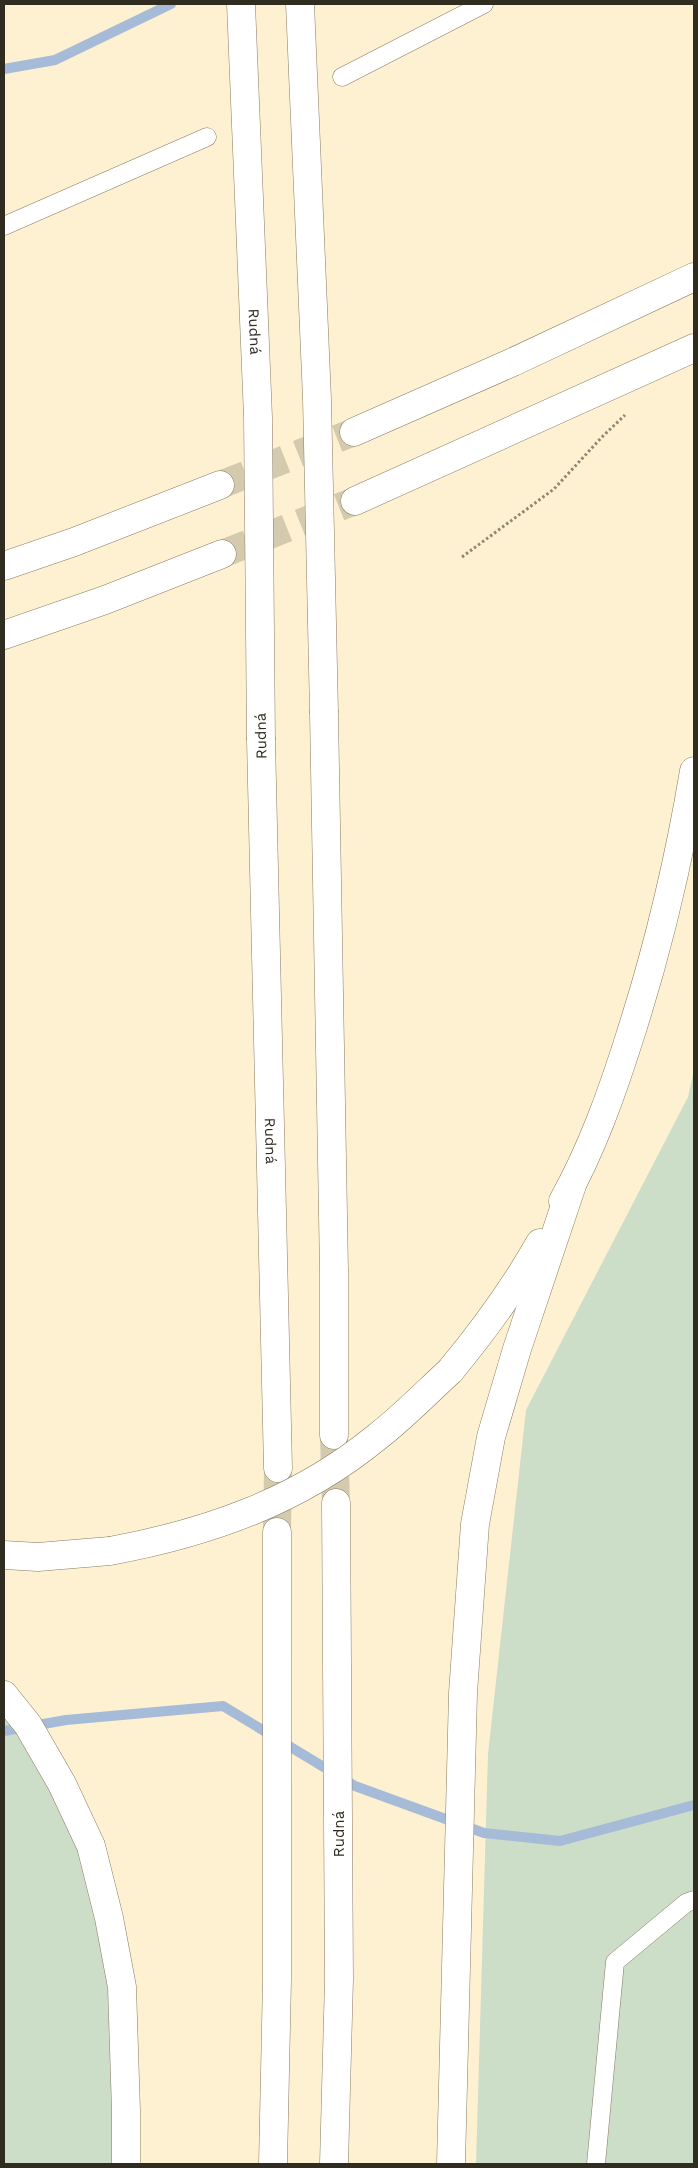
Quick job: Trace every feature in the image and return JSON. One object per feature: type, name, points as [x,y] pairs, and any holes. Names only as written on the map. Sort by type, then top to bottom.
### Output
[{"type":"highway","name":"Rudná","points":[[241,4],[258,416],[260,740],[278,1468]]},
{"type":"highway","points":[[300,4],[317,399],[334,1261],[334,1435]]},
{"type":"highway","points":[[354,432],[513,362],[694,277]]},
{"type":"highway","points":[[355,501],[694,348]]},
{"type":"highway","points":[[4,566],[74,542],[220,485]]},
{"type":"highway","points":[[4,635],[105,600],[222,554]]},
{"type":"highway","points":[[451,2164],[463,1693],[474,1524],[491,1437],[517,1349],[572,1185],[609,1101],[663,927],[694,771]]},
{"type":"highway","points":[[4,1555],[38,1557],[110,1551],[194,1533],[241,1517],[285,1496],[333,1469],[376,1438],[450,1370],[487,1326],[519,1280],[572,1185]]},
{"type":"highway","name":"Rudná","points":[[334,2164],[339,1979],[336,1503]]},
{"type":"highway","points":[[273,2164],[277,1980],[277,1532]]},
{"type":"highway","points":[[4,1695],[28,1725],[62,1784],[91,1846],[109,1918],[122,1988],[126,2164]]},
{"type":"lane","points":[[342,77],[484,4]]},
{"type":"lane","points":[[4,226],[207,137]]},
{"type":"lane","points":[[596,2164],[615,1962],[686,1903],[694,1900]]},
{"type":"path","points":[[462,557],[554,489],[602,436],[630,411]]},
{"type":"green space","points":[[694,1070],[694,2164],[476,2164],[488,1754],[526,1410],[688,1097]]},
{"type":"green space","points":[[4,1695],[28,1725],[109,1918],[126,2164],[4,2164]]},
{"type":"waterway","points":[[4,69],[55,60],[171,4]]},
{"type":"waterway","points":[[4,1731],[66,1720],[223,1706],[355,1786],[484,1833],[560,1841],[694,1805]]},
{"type":"tunnel","points":[[220,485],[354,432]]},
{"type":"tunnel","points":[[222,554],[355,501]]},
{"type":"tunnel","points":[[334,1435],[336,1503]]},
{"type":"tunnel","points":[[277,1532],[278,1468]]}]
